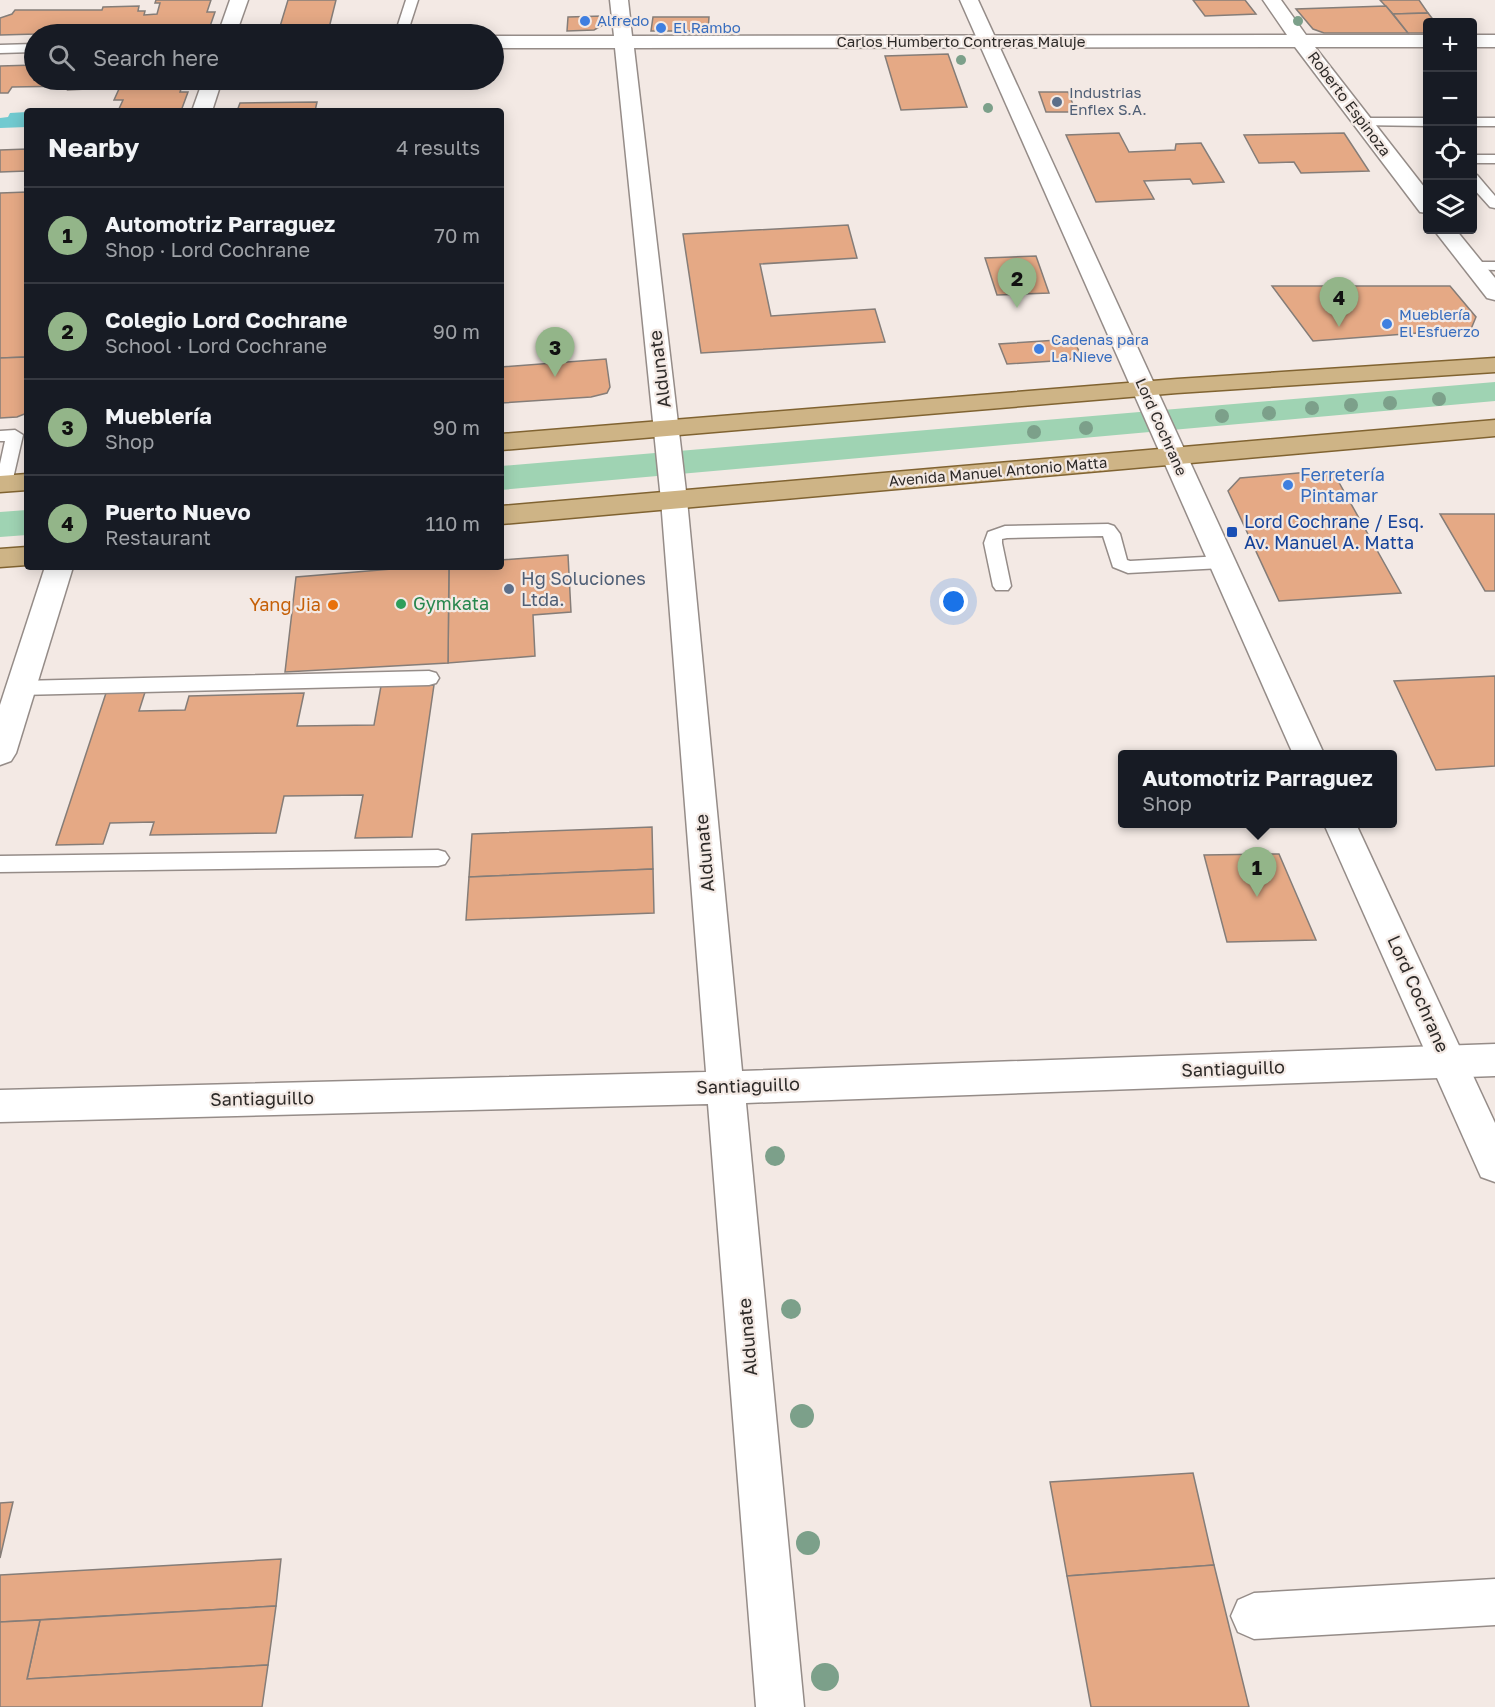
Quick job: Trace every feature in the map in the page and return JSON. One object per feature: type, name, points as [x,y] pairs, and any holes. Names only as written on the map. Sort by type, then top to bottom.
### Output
[{"type":"main road","points":[[504,442],[1144,389],[1495,365]]},
{"type":"main road","name":"Avenida Manuel Antonio Matta","points":[[504,515],[1495,428]]},
{"type":"main road","points":[[0,558],[24,556]]},
{"type":"street","points":[[231,24],[239,0]]},
{"type":"street","name":"Aldunate","points":[[619,0],[674,500],[780,1707]]},
{"type":"street","name":"Lord Cochrane","points":[[969,0],[1307,750]]},
{"type":"street","name":"Roberto Espinoza","points":[[1272,0],[1300,42],[1423,201]]},
{"type":"street","points":[[1477,41],[1495,40]]},
{"type":"street","name":"Carlos Humberto Contreras Maluje","points":[[504,42],[1423,41]]},
{"type":"street","points":[[203,108],[209,90]]},
{"type":"street","points":[[1449,234],[1484,266],[1495,293]]},
{"type":"street","points":[[0,753],[58,570]]},
{"type":"street","name":"Lord Cochrane","points":[[1342,828],[1495,1165]]},
{"type":"street","name":"Santiaguillo","points":[[0,1106],[726,1086],[1495,1060]]},
{"type":"street","points":[[1254,1616],[1495,1602]]},
{"type":"lane","points":[[404,24],[412,0]]},
{"type":"lane","points":[[0,49],[24,48]]},
{"type":"lane","points":[[1362,123],[1423,122]]},
{"type":"lane","points":[[1477,122],[1495,122]]},
{"type":"lane","points":[[1477,159],[1495,159]]},
{"type":"lane","points":[[1475,180],[1495,204]]},
{"type":"lane","points":[[0,436],[15,435],[10,483]]},
{"type":"lane","points":[[1002,586],[993,543],[994,536],[1005,532],[1108,530],[1119,563],[1128,567],[1222,562]]},
{"type":"lane","points":[[21,688],[429,678]]},
{"type":"lane","points":[[0,864],[438,858]]},
{"type":"green space","points":[[1495,382],[1495,401],[504,490],[504,466]]},
{"type":"green space","points":[[24,510],[24,535],[0,537],[0,512]]},
{"type":"water","points":[[24,112],[24,127],[0,128],[0,118],[8,117],[10,113]]},
{"type":"building","points":[[156,0],[211,0],[207,12],[215,12],[211,24],[24,24],[24,34],[0,35],[0,18],[12,14],[15,10],[102,10],[103,7],[139,6],[138,11],[145,11],[144,15],[157,14],[160,3],[155,3]]},
{"type":"building","points":[[288,0],[336,0],[330,24],[281,24]]},
{"type":"building","points":[[1193,0],[1245,0],[1256,14],[1205,16]]},
{"type":"building","points":[[1380,0],[1419,0],[1428,13],[1393,14]]},
{"type":"building","points":[[1386,6],[1408,33],[1324,33],[1313,29],[1296,9]]},
{"type":"building","points":[[1428,13],[1432,18],[1423,18],[1423,33],[1408,33],[1393,14]]},
{"type":"building","name":"Alfredo","points":[[603,16],[603,25],[594,30],[567,31],[568,17]]},
{"type":"building","points":[[653,17],[709,17],[708,31],[651,31]]},
{"type":"building","points":[[948,54],[967,107],[901,110],[885,56]]},
{"type":"building","points":[[24,65],[24,87],[12,87],[8,93],[0,93],[0,66]]},
{"type":"building","points":[[119,90],[188,92],[182,108],[119,108],[123,100],[114,100]]},
{"type":"building","name":"Industrias Enflex S.A.","points":[[1039,92],[1068,92],[1076,112],[1046,112]]},
{"type":"building","points":[[317,102],[316,108],[238,108],[240,103]]},
{"type":"building","points":[[1119,133],[1129,152],[1175,150],[1176,144],[1201,143],[1224,182],[1193,184],[1190,179],[1144,181],[1154,199],[1096,202],[1066,135]]},
{"type":"building","points":[[1344,133],[1369,171],[1301,173],[1294,162],[1259,163],[1244,135]]},
{"type":"building","points":[[24,149],[24,171],[0,172],[0,150]]},
{"type":"building","points":[[24,192],[24,357],[0,358],[0,193]]},
{"type":"building","points":[[848,225],[857,258],[760,264],[771,316],[875,309],[885,342],[701,353],[683,234]]},
{"type":"building","points":[[1036,256],[1049,293],[997,295],[985,258]]},
{"type":"building","points":[[1272,286],[1450,286],[1476,317],[1471,329],[1313,341]]},
{"type":"building","name":"Cadenas para La Nieve","points":[[1073,339],[1080,353],[1069,360],[1007,364],[999,344]]},
{"type":"building","points":[[24,357],[24,414],[17,417],[0,418],[0,358]]},
{"type":"building","points":[[606,359],[610,387],[607,393],[591,397],[504,403],[504,367]]},
{"type":"building","points":[[1332,470],[1401,593],[1279,601],[1228,491],[1240,478]]},
{"type":"building","points":[[1440,514],[1495,514],[1495,591],[1485,591]]},
{"type":"building","name":"Hg Soluciones Ltda.","points":[[568,555],[571,612],[533,615],[535,656],[448,663],[449,570],[504,570],[504,560]]},
{"type":"building","points":[[380,570],[449,570],[448,663],[285,672],[296,577]]},
{"type":"building","points":[[1495,676],[1495,766],[1436,770],[1394,681]]},
{"type":"building","points":[[434,685],[412,837],[355,838],[363,795],[284,796],[276,833],[150,835],[154,822],[110,823],[103,844],[56,845],[107,690],[146,689],[139,711],[185,710],[189,696],[304,693],[297,726],[374,725],[381,686]]},
{"type":"building","points":[[652,827],[653,869],[469,877],[472,834]]},
{"type":"building","points":[[1279,854],[1316,940],[1227,942],[1204,855]]},
{"type":"building","points":[[653,869],[654,913],[466,920],[469,877]]},
{"type":"building","points":[[1193,1473],[1214,1565],[1067,1576],[1050,1482]]},
{"type":"building","points":[[13,1502],[0,1558],[0,1503]]},
{"type":"building","points":[[281,1559],[276,1606],[0,1622],[0,1575]]},
{"type":"building","points":[[1214,1565],[1249,1707],[1091,1707],[1067,1576]]},
{"type":"building","points":[[276,1606],[268,1665],[27,1679],[40,1620]]},
{"type":"building","points":[[40,1620],[27,1679],[268,1665],[262,1707],[0,1707],[0,1622]]},
{"type":"place","name":"Alfredo","points":[[585,21]]},
{"type":"place","name":"El Rambo","points":[[661,28]]},
{"type":"place","name":"Industrias Enflex S.A.","points":[[1057,102]]},
{"type":"place","name":"Colegio Lord Cochrane","points":[[1017,308]]},
{"type":"place","name":"Mueblería El Esfuerzo","points":[[1387,324]]},
{"type":"place","name":"Puerto Nuevo","points":[[1339,327]]},
{"type":"place","name":"Cadenas para La Nieve","points":[[1039,349]]},
{"type":"place","name":"Mueblería","points":[[555,377]]},
{"type":"place","name":"Ferretería Pintamar","points":[[1288,485]]},
{"type":"place","name":"Lord Cochrane / Esq. Av. Manuel A. Matta","points":[[1232,532]]},
{"type":"place","name":"Hg Soluciones Ltda.","points":[[509,589]]},
{"type":"place","name":"Gymkata","points":[[401,604]]},
{"type":"place","name":"Yang Jia","points":[[333,605]]},
{"type":"place","name":"Automotriz Parraguez","points":[[1257,897]]}]
